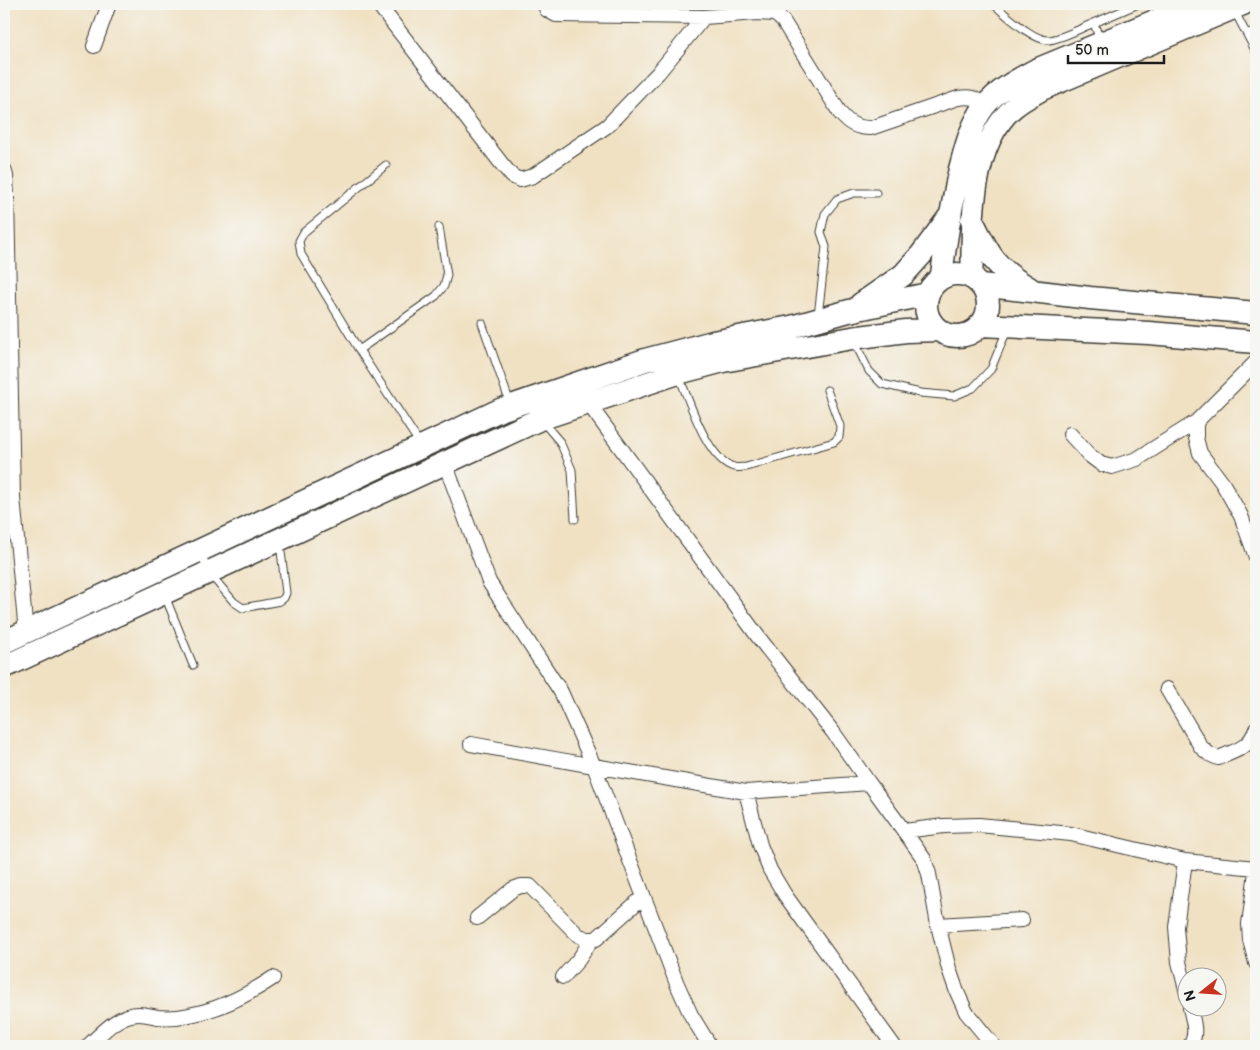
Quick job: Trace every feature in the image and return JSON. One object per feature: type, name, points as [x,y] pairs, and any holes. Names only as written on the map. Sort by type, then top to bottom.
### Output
[{"type":"highway","points":[[849,311],[879,293],[903,275],[950,216]]},
{"type":"highway","points":[[972,220],[992,258],[1003,271],[1034,291]]},
{"type":"highway","points":[[4,642],[511,406],[645,360],[712,342],[790,327],[935,286],[952,274],[957,274],[976,282],[1034,291],[1256,313]]},
{"type":"highway","points":[[935,286],[926,305],[928,316],[939,330],[959,336],[972,332],[986,316],[988,305],[986,295],[976,282]]},
{"type":"highway","points":[[980,325],[1149,333],[1256,342]]},
{"type":"highway","points":[[4,667],[280,541],[540,419],[678,373],[723,361],[852,338],[906,331],[939,330]]},
{"type":"main road","points":[[935,286],[966,143],[975,121],[984,106],[1015,80],[1097,32],[1195,4]]},
{"type":"main road","points":[[976,282],[972,220],[975,198],[991,136],[1013,108],[1043,89],[1238,6]]},
{"type":"street","points":[[94,46],[109,4]]},
{"type":"street","points":[[378,4],[501,163],[512,176],[520,180],[533,176],[607,126],[658,73],[704,17]]},
{"type":"street","points":[[544,4],[547,10],[556,15],[704,17],[757,13],[775,14],[783,21],[840,113],[847,122],[859,128],[871,128],[958,98],[969,96],[976,98],[984,106]]},
{"type":"street","points":[[4,169],[7,196],[13,498],[26,632]]},
{"type":"street","points":[[1070,434],[1088,455],[1101,464],[1112,467],[1137,459],[1196,422],[1256,362]]},
{"type":"street","points":[[588,403],[758,638],[832,732],[924,859],[929,874],[948,969],[956,992],[966,1012],[994,1046]]},
{"type":"street","points":[[1196,422],[1196,438],[1200,453],[1223,484],[1241,516],[1256,557]]},
{"type":"street","points":[[446,463],[490,582],[561,692],[594,766],[677,984],[691,1015],[710,1046]]},
{"type":"street","points":[[1167,689],[1201,747],[1209,754],[1218,758],[1242,749],[1253,739],[1256,730]]},
{"type":"street","points":[[471,744],[746,792],[869,783]]},
{"type":"street","points":[[746,792],[760,845],[775,878],[785,895],[894,1046]]},
{"type":"street","points":[[904,832],[944,826],[979,825],[1052,832],[1071,834],[1185,861],[1256,868]]},
{"type":"street","points":[[1181,968],[1176,927],[1185,861]]},
{"type":"street","points":[[1256,872],[1249,924],[1250,940],[1256,963]]},
{"type":"street","points":[[477,918],[513,888],[530,886],[578,935],[587,939],[596,939],[643,897]]},
{"type":"street","points":[[938,925],[1022,920]]},
{"type":"street","points":[[563,977],[579,959],[592,939]]},
{"type":"street","points":[[88,1046],[109,1027],[128,1016],[140,1014],[160,1017],[189,1015],[228,1003],[254,991],[273,978]]},
{"type":"street","points":[[1190,1046],[1195,1039],[1192,1018]]},
{"type":"lane","points":[[993,4],[1042,40],[1097,32],[1138,4]]},
{"type":"lane","points":[[1238,6],[1246,33],[1256,52]]},
{"type":"lane","points":[[1246,33],[1256,32]]},
{"type":"lane","points":[[386,165],[304,232],[299,241],[301,254],[359,350],[422,446]]},
{"type":"lane","points":[[818,319],[826,246],[821,232],[825,214],[837,199],[854,193],[876,194]]},
{"type":"lane","points":[[359,350],[436,296],[444,286],[447,275],[439,227]]},
{"type":"lane","points":[[482,323],[511,406]]},
{"type":"lane","points":[[852,338],[869,371],[882,384],[920,394],[954,396],[973,388],[991,369],[1009,325]]},
{"type":"lane","points":[[678,373],[707,442],[720,458],[735,468],[746,467],[834,442],[839,437],[840,426],[827,390]]},
{"type":"lane","points":[[540,419],[560,442],[572,470],[576,519]]},
{"type":"lane","points":[[199,550],[209,573],[238,606],[242,608],[280,601],[284,598],[286,593],[280,541]]},
{"type":"lane","points":[[164,593],[193,666]]}]
